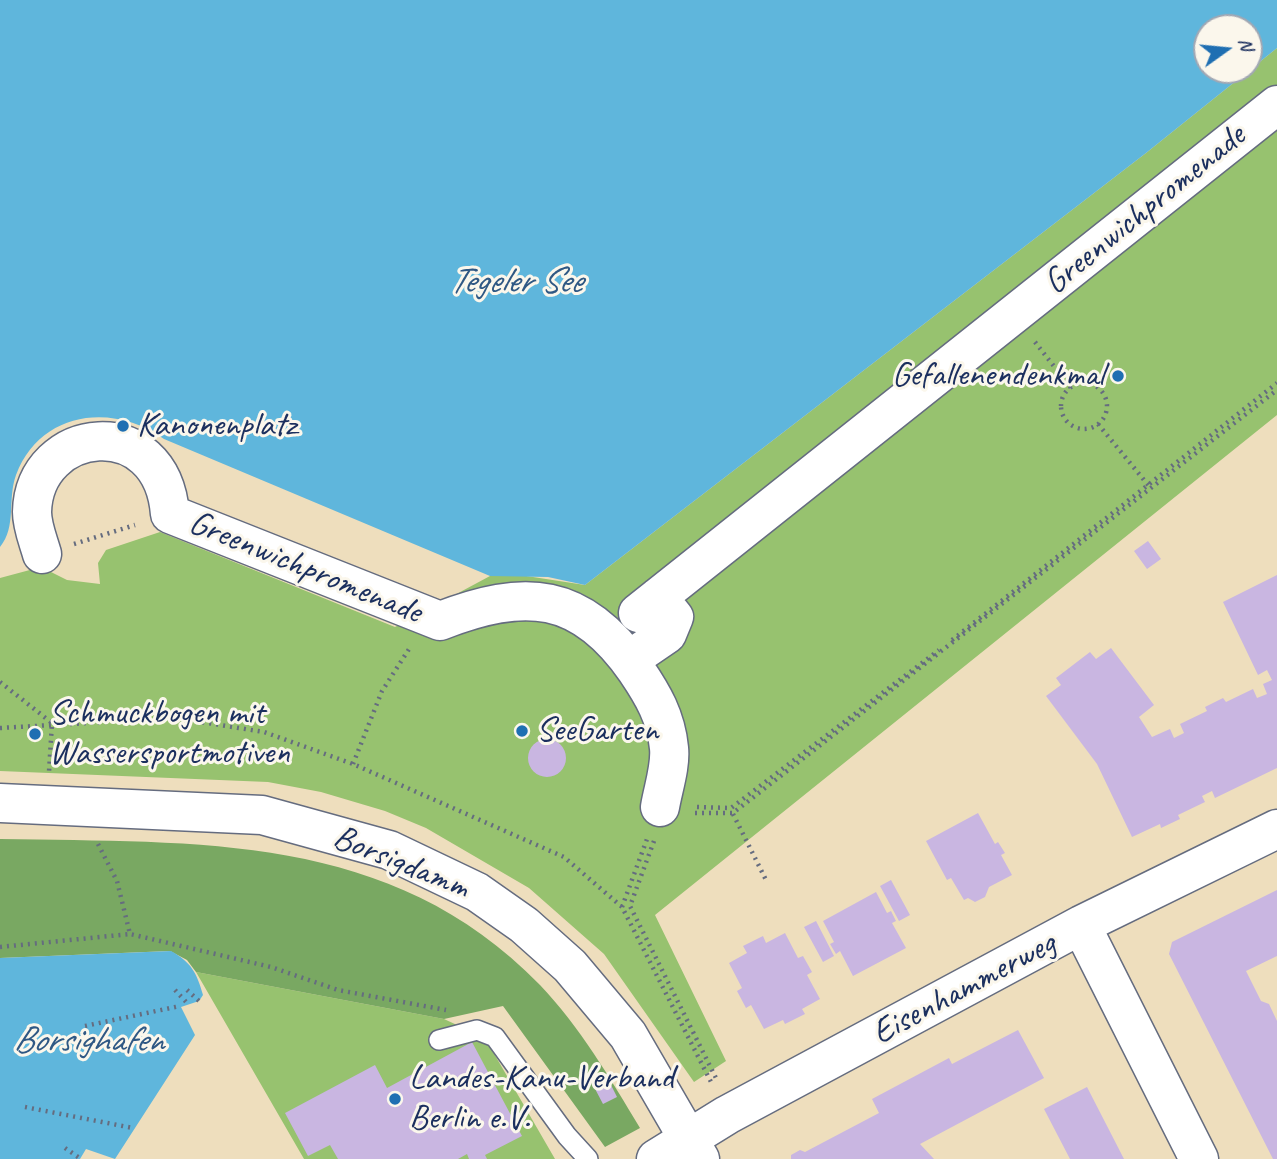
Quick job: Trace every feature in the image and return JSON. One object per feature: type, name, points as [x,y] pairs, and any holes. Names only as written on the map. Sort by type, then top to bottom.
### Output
[{"type":"street","name":"Greenwichpromenade","points":[[631,627],[1277,105]]},
{"type":"street","name":"Greenwichpromenade","points":[[42,554],[32,511],[37,484],[58,457],[82,444],[115,441],[134,449],[153,463],[168,494],[170,514],[440,621],[482,605],[532,600],[572,608],[631,627]]},
{"type":"street","name":"Greenwichpromenade","points":[[631,627],[658,702],[669,750],[660,807]]},
{"type":"street","name":"Borsigdamm","points":[[0,803],[262,815],[389,850],[477,892],[524,925],[570,966],[628,1035],[694,1149]]},
{"type":"street","name":"Eisenhammerweg","points":[[656,1159],[694,1149],[724,1101],[1277,829]]},
{"type":"street","points":[[1081,925],[1199,1159]]},
{"type":"lane","points":[[439,1040],[477,1030],[495,1037],[567,1136],[588,1159]]},
{"type":"path","name":"Greenwichpromenade","points":[[1014,316],[1071,388]]},
{"type":"path","points":[[1086,383],[1100,390],[1107,403],[1104,419],[1098,424],[1085,429],[1066,420],[1061,407],[1065,393],[1086,383]]},
{"type":"path","points":[[767,881],[731,808],[1149,486],[1277,383]]},
{"type":"path","points":[[733,813],[1277,390]]},
{"type":"path","points":[[1098,424],[1149,486]]},
{"type":"path","points":[[42,554],[170,514]]},
{"type":"path","points":[[353,764],[382,691],[407,650],[440,621]]},
{"type":"path","points":[[0,682],[52,723]]},
{"type":"path","points":[[0,728],[176,718],[264,732],[353,764],[564,857],[622,907],[724,1101]]},
{"type":"path","points":[[52,723],[49,776],[64,805],[100,846],[117,881],[130,934]]},
{"type":"path","points":[[622,907],[660,807]]},
{"type":"path","points":[[630,906],[724,1101]]},
{"type":"path","points":[[0,947],[130,934],[271,967],[338,990],[456,1012]]},
{"type":"path","points":[[175,990],[188,1004]]},
{"type":"path","points":[[187,990],[199,1001]]},
{"type":"path","points":[[85,1026],[180,1006]]},
{"type":"path","points":[[25,1107],[134,1128]]},
{"type":"path","points":[[65,1148],[80,1159]]},
{"type":"green space","points":[[1277,48],[1277,415],[655,915],[726,1061],[694,1082],[604,954],[529,888],[426,828],[385,811],[321,792],[268,782],[0,771],[0,578],[41,567],[67,580],[100,584],[98,563],[106,550],[160,532],[395,627],[490,576],[520,575],[585,585],[1232,84],[1263,84],[1263,59]]},
{"type":"green space","points":[[0,839],[218,846],[288,856],[356,872],[420,898],[482,935],[540,985],[581,1036],[640,1128],[605,1147],[503,1006],[444,1019],[196,972],[187,960],[170,951],[0,958]]},
{"type":"green space","name":"Landes-Kanu-Verband Berlin e.V.","points":[[196,972],[444,1019],[485,1038],[555,1159],[304,1159]]},
{"type":"water","name":"Tegeler See","points":[[0,0],[1277,0],[1277,48],[1263,59],[1263,14],[1193,14],[1193,84],[1232,84],[585,585],[548,577],[490,576],[164,439],[144,427],[101,417],[80,419],[60,426],[42,437],[27,454],[13,484],[10,522],[0,547]]},
{"type":"water","name":"Borsighafen","points":[[171,951],[184,959],[192,969],[203,995],[199,1001],[181,1007],[195,1035],[115,1159],[86,1149],[80,1159],[0,1159],[0,958]]},
{"type":"building","points":[[1148,541],[1161,559],[1147,569],[1134,551]]},
{"type":"building","points":[[1277,575],[1277,768],[1215,798],[1212,791],[1202,796],[1205,802],[1178,815],[1180,819],[1161,828],[1160,824],[1132,837],[1097,764],[1046,696],[1061,685],[1056,678],[1090,652],[1096,659],[1111,648],[1154,705],[1139,717],[1152,737],[1170,729],[1174,738],[1184,733],[1180,724],[1207,711],[1205,707],[1223,698],[1226,702],[1253,689],[1257,698],[1267,694],[1263,684],[1272,680],[1267,670],[1258,675],[1223,602]]},
{"type":"building","points":[[547,739],[560,745],[566,758],[560,771],[547,777],[534,771],[528,758],[534,745]]},
{"type":"building","points":[[978,813],[995,844],[998,842],[1005,853],[1001,855],[1012,875],[989,887],[985,897],[975,902],[968,898],[964,900],[951,878],[947,880],[926,841]]},
{"type":"building","points":[[891,880],[910,915],[899,921],[880,886]]},
{"type":"building","points":[[1277,890],[1277,956],[1246,971],[1261,1001],[1269,1004],[1277,1021],[1277,1159],[1273,1159],[1169,954],[1172,942]]},
{"type":"building","points":[[876,892],[887,913],[891,911],[896,921],[892,923],[906,948],[853,976],[840,951],[836,954],[830,944],[834,942],[823,921]]},
{"type":"building","points":[[816,921],[834,956],[823,962],[804,927]]},
{"type":"building","points":[[785,933],[798,958],[803,956],[812,972],[807,975],[820,999],[802,1009],[805,1014],[785,1024],[783,1020],[764,1029],[751,1005],[746,1008],[737,991],[742,988],[729,963],[747,953],[743,946],[763,936],[766,943]]},
{"type":"building","points":[[1018,1030],[1044,1078],[920,1144],[934,1159],[791,1159],[791,1155],[800,1150],[805,1152],[879,1113],[872,1099],[949,1058],[952,1064]]},
{"type":"building","points":[[472,1042],[522,1136],[485,1155],[487,1159],[469,1159],[467,1154],[458,1159],[338,1159],[330,1145],[308,1156],[285,1113],[375,1065],[387,1088]]},
{"type":"building","points":[[607,1077],[617,1097],[603,1104],[593,1085]]},
{"type":"building","points":[[1087,1087],[1124,1159],[1070,1159],[1044,1109]]},
{"type":"place","name":"Gefallenendenkmal","points":[[1118,376]]},
{"type":"place","name":"Kanonenplatz","points":[[123,426]]},
{"type":"place","name":"SeeGarten","points":[[522,731]]},
{"type":"place","name":"Schmuckbogen mit Wassersportmotiven","points":[[35,734]]},
{"type":"place","name":"Landes-Kanu-Verband Berlin e.V.","points":[[395,1099]]}]
